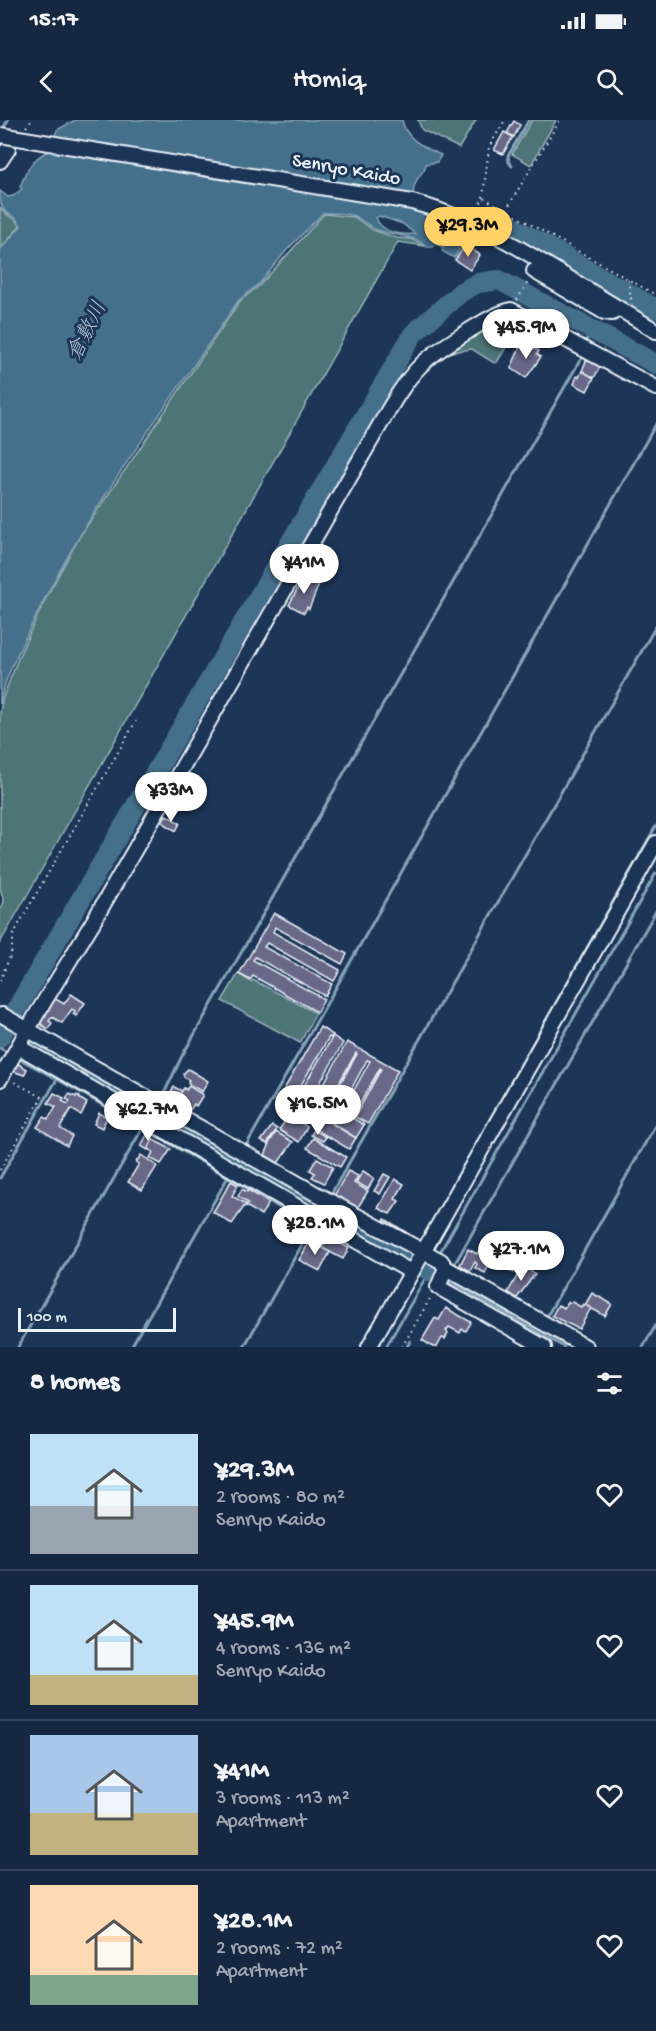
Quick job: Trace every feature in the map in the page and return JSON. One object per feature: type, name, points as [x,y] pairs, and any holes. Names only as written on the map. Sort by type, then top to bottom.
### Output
[{"type":"street","name":"Senryo Kaido","points":[[0,135],[412,202],[437,209],[470,222],[534,267],[656,331]]},
{"type":"street","points":[[1,1077],[15,1052],[24,1026],[93,922],[370,442],[421,365],[478,325],[502,312],[511,310],[656,388]]},
{"type":"street","points":[[544,1347],[438,1287],[435,1260],[656,843]]},
{"type":"street","points":[[2,1015],[586,1347]]},
{"type":"street","points":[[15,1052],[411,1272]]},
{"type":"street","points":[[369,1347],[411,1272],[435,1260]]},
{"type":"path","points":[[476,214],[483,197],[489,147],[505,120]]},
{"type":"path","points":[[506,211],[560,120]]},
{"type":"path","points":[[483,197],[656,296]]},
{"type":"path","points":[[515,304],[534,267]]},
{"type":"path","points":[[628,281],[632,305]]},
{"type":"path","points":[[0,981],[11,954],[14,934],[20,922],[136,721]]},
{"type":"path","points":[[0,1170],[42,1097],[1,1077]]},
{"type":"path","points":[[402,1347],[438,1287]]},
{"type":"green space","points":[[418,120],[476,120],[459,148],[422,130]]},
{"type":"green space","points":[[532,120],[556,120],[531,165],[512,154]]},
{"type":"green space","points":[[0,207],[20,226],[0,249]]},
{"type":"green space","points":[[324,214],[354,217],[373,230],[397,238],[411,239],[425,246],[398,242],[0,943],[0,911],[4,902],[0,888],[0,713],[2,700],[19,656],[47,596],[80,536],[240,301],[261,284]]},
{"type":"green space","points":[[515,319],[520,320],[518,328],[497,362],[494,363],[472,349],[444,353],[496,320],[511,324]]},
{"type":"green space","points":[[238,974],[316,1013],[300,1043],[222,1001]]},
{"type":"water","name":"倉敷川","points":[[75,120],[402,120],[407,133],[412,138],[422,146],[441,155],[437,162],[426,164],[418,178],[413,196],[416,203],[425,215],[444,230],[443,235],[449,238],[454,231],[466,239],[454,258],[442,251],[444,248],[436,244],[433,247],[427,247],[418,240],[380,231],[351,215],[323,213],[286,251],[260,283],[239,300],[105,496],[80,536],[34,620],[10,672],[0,704],[0,250],[21,226],[18,220],[4,211],[0,191],[8,197],[22,189],[20,187],[28,170],[34,161],[49,151],[57,130]],"holes":[[[379,216],[403,224],[415,234],[387,230],[376,218]]]},
{"type":"building","points":[[514,121],[520,125],[514,137],[507,133]]},
{"type":"building","points":[[504,132],[513,137],[503,154],[494,150]]},
{"type":"building","points":[[470,248],[480,255],[470,270],[455,260],[462,250],[466,253]]},
{"type":"building","points":[[524,325],[528,327],[529,325],[547,335],[542,345],[523,335],[527,330],[523,327]]},
{"type":"building","points":[[527,344],[539,351],[537,354],[541,357],[526,378],[511,368],[521,345],[525,348]]},
{"type":"building","points":[[588,356],[602,363],[594,378],[582,371]]},
{"type":"building","points":[[582,371],[594,378],[587,391],[574,384]]},
{"type":"building","points":[[304,577],[319,584],[309,609],[307,607],[304,613],[289,605]]},
{"type":"building","points":[[166,815],[180,823],[176,831],[162,822]]},
{"type":"building","points":[[274,913],[347,954],[342,964],[275,927],[273,932],[340,970],[334,981],[267,943],[264,947],[332,984],[325,996],[255,957],[253,960],[324,999],[317,1012],[253,976],[250,980],[239,974]]},
{"type":"building","points":[[71,994],[85,1003],[76,1016],[72,1009],[62,1023],[52,1017],[49,1021],[52,1023],[48,1029],[37,1022],[54,998],[64,1004]]},
{"type":"building","points":[[320,1027],[333,1035],[329,1037],[287,1109],[276,1103]]},
{"type":"building","points":[[333,1036],[343,1043],[301,1116],[290,1110]]},
{"type":"building","points":[[347,1042],[398,1070],[368,1124],[355,1117],[380,1068],[353,1116],[343,1110],[370,1061],[367,1060],[341,1108],[330,1102],[356,1053],[328,1102],[317,1096]]},
{"type":"building","points":[[15,1062],[27,1069],[24,1075],[10,1070]]},
{"type":"building","points":[[188,1069],[208,1081],[202,1092],[188,1083],[189,1080],[184,1077],[183,1074]]},
{"type":"building","points":[[189,1086],[203,1095],[188,1113],[173,1104],[184,1088],[186,1090]]},
{"type":"building","points":[[174,1087],[182,1091],[173,1104],[166,1100]]},
{"type":"building","points":[[54,1093],[64,1098],[62,1101],[68,1104],[70,1101],[66,1099],[69,1094],[76,1097],[77,1095],[87,1103],[81,1115],[71,1109],[60,1128],[72,1136],[67,1146],[37,1127],[44,1117],[48,1119],[56,1107],[48,1103]]},
{"type":"building","points":[[329,1104],[364,1125],[356,1138],[321,1116]]},
{"type":"building","points":[[99,1113],[107,1117],[102,1128],[94,1124]]},
{"type":"building","points":[[289,1115],[307,1127],[299,1142],[279,1130]]},
{"type":"building","points":[[322,1118],[356,1138],[349,1149],[315,1129]]},
{"type":"building","points":[[272,1126],[277,1129],[267,1144],[261,1141]]},
{"type":"building","points":[[314,1130],[326,1137],[323,1141],[311,1135]]},
{"type":"building","points":[[276,1132],[293,1142],[278,1163],[265,1155]]},
{"type":"building","points":[[147,1135],[154,1139],[148,1150],[141,1146]]},
{"type":"building","points":[[313,1138],[346,1157],[340,1167],[307,1148]]},
{"type":"building","points":[[153,1140],[171,1149],[161,1164],[150,1158],[153,1152],[148,1149]]},
{"type":"building","points":[[141,1155],[157,1166],[142,1190],[128,1182],[139,1164],[136,1162]]},
{"type":"building","points":[[317,1158],[333,1167],[324,1183],[312,1177],[315,1173],[310,1170]]},
{"type":"building","points":[[348,1171],[358,1176],[354,1183],[368,1191],[358,1207],[334,1196]]},
{"type":"building","points":[[363,1171],[374,1178],[368,1189],[356,1182]]},
{"type":"building","points":[[384,1174],[390,1177],[380,1194],[374,1191]]},
{"type":"building","points":[[395,1179],[404,1184],[395,1199],[399,1201],[390,1214],[378,1208]]},
{"type":"building","points":[[231,1181],[238,1185],[232,1196],[246,1204],[232,1224],[213,1212]]},
{"type":"building","points":[[242,1189],[247,1192],[248,1190],[269,1203],[261,1215],[246,1206],[248,1203],[238,1196]]},
{"type":"building","points":[[385,1219],[412,1236],[410,1239],[382,1223]]},
{"type":"building","points":[[324,1235],[349,1248],[343,1259],[322,1248],[325,1243],[321,1241]]},
{"type":"building","points":[[310,1241],[330,1252],[320,1271],[299,1260]]},
{"type":"building","points":[[497,1244],[522,1258],[514,1273],[506,1268],[507,1265],[493,1258],[485,1273],[475,1268],[477,1264],[475,1262],[470,1271],[460,1265],[468,1249],[477,1254],[482,1245],[493,1251]]},
{"type":"building","points":[[523,1266],[535,1274],[517,1298],[508,1292]]},
{"type":"building","points":[[592,1293],[612,1304],[605,1316],[585,1305]]},
{"type":"building","points":[[568,1302],[581,1307],[583,1304],[591,1308],[579,1329],[552,1316],[558,1305],[564,1308]]},
{"type":"building","points":[[446,1308],[471,1322],[466,1331],[462,1329],[460,1333],[449,1327],[445,1339],[442,1338],[437,1347],[433,1347],[422,1340],[435,1318],[439,1320]]},
{"type":"waterway","points":[[1,132],[8,120]]},
{"type":"waterway","points":[[512,166],[508,156],[529,120]]},
{"type":"waterway","points":[[490,214],[656,309]]},
{"type":"waterway","points":[[0,1037],[413,334],[461,292],[478,283],[499,280],[656,364]]},
{"type":"waterway","points":[[586,340],[596,331]]},
{"type":"waterway","points":[[161,1100],[182,1056],[585,355]]},
{"type":"waterway","points":[[247,1144],[656,424]]},
{"type":"waterway","points":[[330,1196],[656,626]]},
{"type":"waterway","points":[[430,1225],[656,826]]},
{"type":"waterway","points":[[439,1254],[656,873]]},
{"type":"waterway","points":[[454,1265],[656,911]]},
{"type":"waterway","points":[[28,1043],[412,1260]]},
{"type":"waterway","points":[[0,1048],[10,1054]]},
{"type":"waterway","points":[[0,1178],[57,1079],[16,1057]]},
{"type":"waterway","points":[[57,1079],[228,1177],[131,1347]]},
{"type":"waterway","points":[[546,1318],[656,1124]]},
{"type":"waterway","points":[[18,1347],[142,1129]]},
{"type":"waterway","points":[[228,1177],[312,1227],[244,1347]]},
{"type":"waterway","points":[[408,1258],[411,1255]]},
{"type":"waterway","points":[[386,1347],[434,1263]]},
{"type":"waterway","points":[[425,1268],[429,1271]]},
{"type":"waterway","points":[[446,1280],[564,1347]]},
{"type":"waterway","points":[[643,1347],[656,1325]]},
{"type":"waterway","points":[[407,1347],[410,1341]]}]
